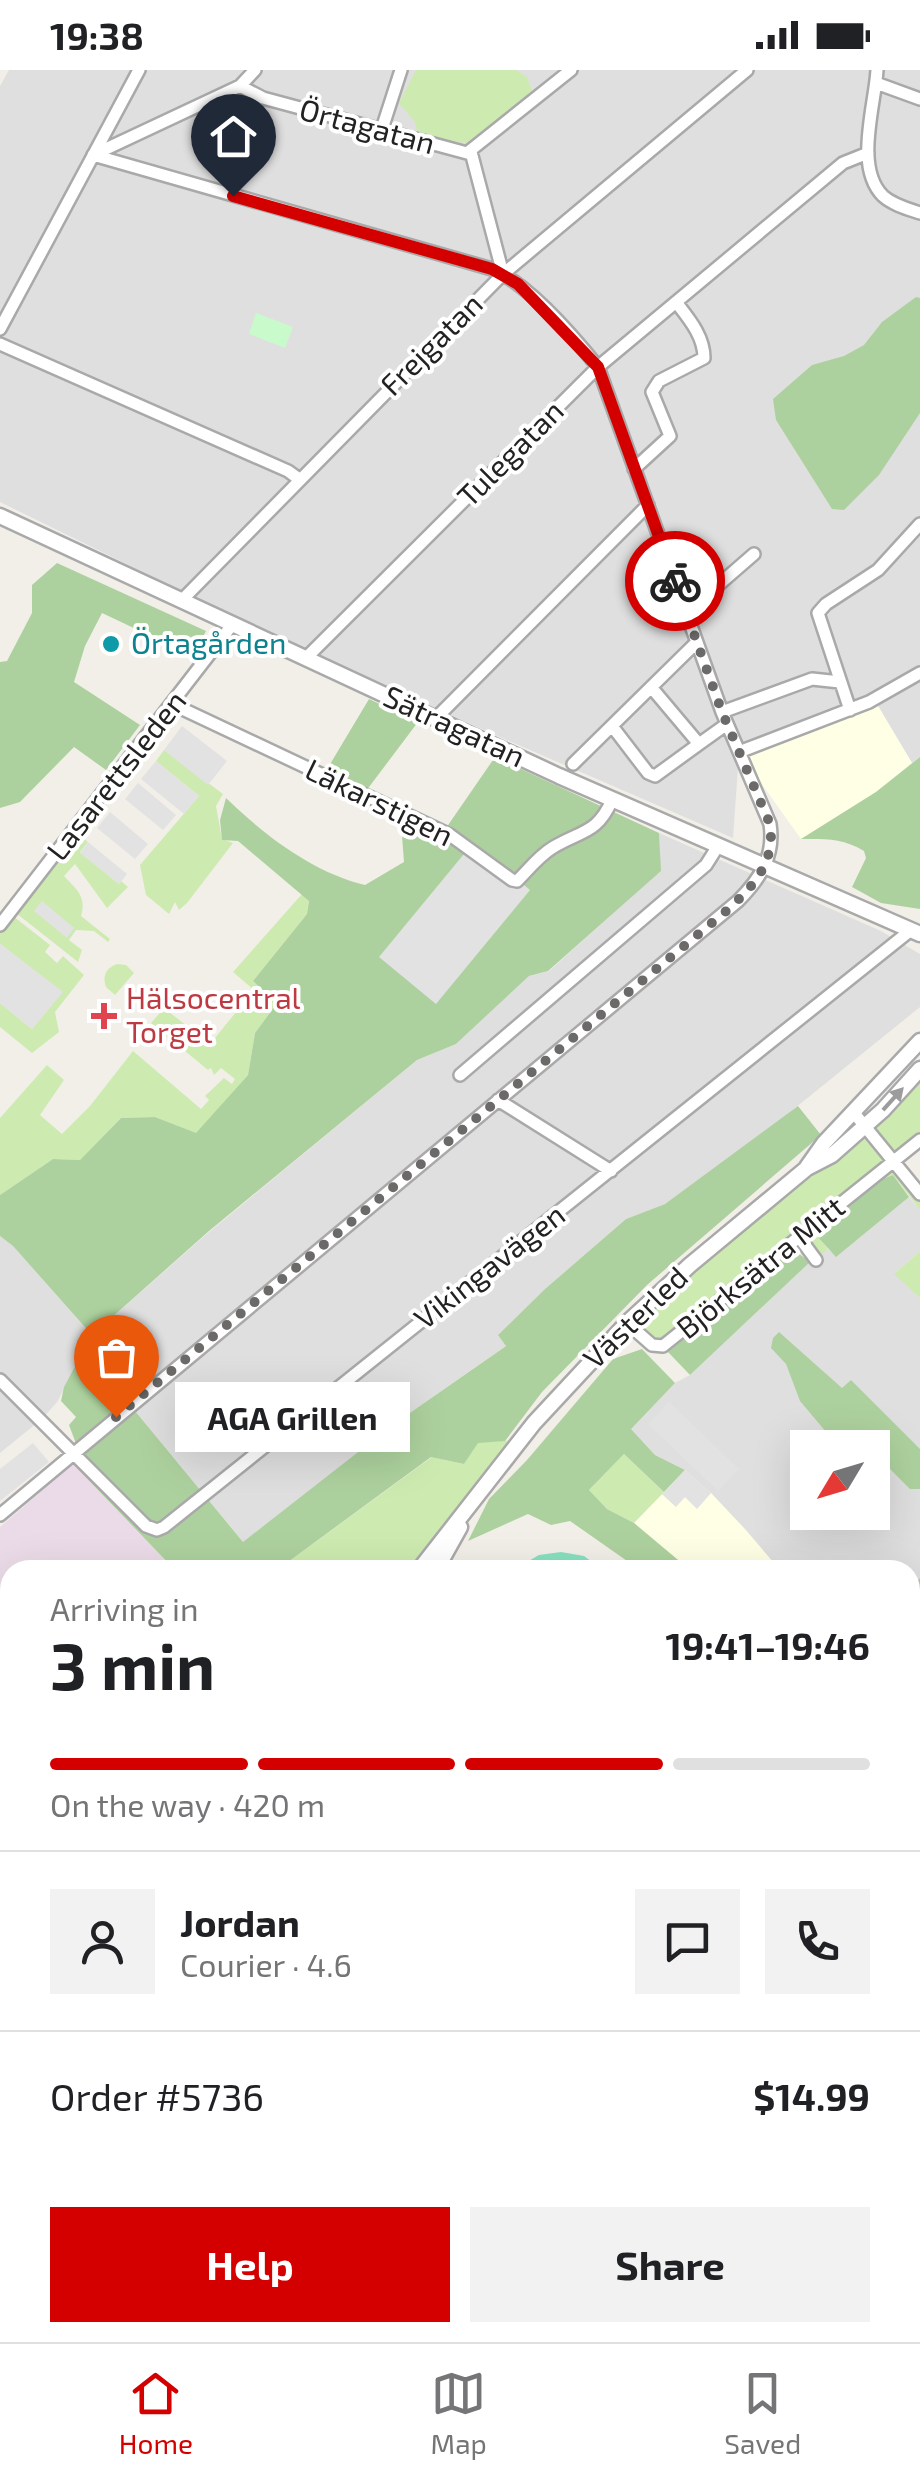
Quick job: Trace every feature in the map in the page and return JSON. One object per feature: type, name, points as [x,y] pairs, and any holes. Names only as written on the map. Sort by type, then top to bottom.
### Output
[{"type":"street","points":[[0,328],[139,70]]},
{"type":"street","points":[[94,156],[240,86],[254,70]]},
{"type":"street","points":[[381,132],[400,70]]},
{"type":"street","name":"Örtagatan","points":[[240,86],[263,98],[463,153],[470,152],[570,70]]},
{"type":"street","name":"Frejgatan","points":[[181,601],[503,274],[747,70]]},
{"type":"street","points":[[920,100],[876,77],[868,153],[872,178],[880,193],[893,203],[920,213]]},
{"type":"street","points":[[470,152],[503,274]]},
{"type":"street","name":"Tulegatan","points":[[306,658],[598,367],[843,163],[868,153]]},
{"type":"street","points":[[0,1514],[738,900],[765,867],[771,838],[770,824],[725,718],[598,367],[518,284],[503,274],[94,156]]},
{"type":"street","points":[[634,470],[670,436],[652,392],[659,381],[704,358],[695,327],[676,302]]},
{"type":"street","points":[[0,344],[288,470],[298,479]]},
{"type":"street","points":[[435,719],[648,505]]},
{"type":"street","name":"Sätragatan","points":[[0,516],[612,800],[917,932]]},
{"type":"street","points":[[850,710],[818,612],[878,570],[920,524]]},
{"type":"street","points":[[686,613],[754,554]]},
{"type":"street","name":"Lasarettsleden","points":[[0,925],[232,625]]},
{"type":"street","points":[[573,764],[698,642]]},
{"type":"street","points":[[739,752],[850,710],[920,673]]},
{"type":"street","points":[[612,726],[648,773],[655,776],[699,744],[725,718],[812,679],[840,682]]},
{"type":"street","points":[[651,687],[699,744]]},
{"type":"street","name":"Läkarstigen","points":[[172,704],[450,835],[512,880],[517,880],[552,848],[591,830],[604,818],[612,800]]},
{"type":"street","points":[[460,1075],[706,865],[718,846]]},
{"type":"street","name":"Vikingavägen","points":[[0,1380],[146,1526],[157,1530],[164,1527],[917,932]]},
{"type":"street","name":"Västerled","points":[[807,1168],[824,1143],[920,1040]]},
{"type":"street","name":"Västerled","points":[[426,1560],[534,1423],[627,1323],[690,1264],[807,1168],[832,1155],[920,1069]]},
{"type":"street","points":[[498,1100],[612,1171]]},
{"type":"street","points":[[854,1113],[920,1194]]},
{"type":"street","name":"Björksätra Mitt","points":[[627,1323],[652,1345],[663,1346],[920,1140]]},
{"type":"street","points":[[799,1237],[816,1260]]},
{"type":"street","name":"Västerled","points":[[442,1560],[484,1486]]},
{"type":"shaded area","points":[[9,70],[920,70],[920,757],[912,763],[874,700],[739,753],[733,838],[202,601],[0,502],[0,86]]},
{"type":"shaded area","points":[[874,699],[912,763],[876,792],[801,839],[739,752]]},
{"type":"shaded area","points":[[182,726],[227,761],[208,785],[164,750]]},
{"type":"shaded area","points":[[156,761],[199,796],[184,814],[141,779]]},
{"type":"shaded area","points":[[138,783],[176,815],[163,830],[125,799]]},
{"type":"shaded area","points":[[110,812],[148,844],[135,859],[97,828]]},
{"type":"shaded area","points":[[659,833],[881,931],[920,954],[920,1007],[747,1147],[665,1204],[626,1219],[499,1334],[507,1345],[394,1424],[244,1543],[98,1366],[92,1337],[57,1402],[0,1453],[0,1236],[92,1335],[209,1232],[417,1060],[456,1044],[529,976],[549,971],[660,871]]},
{"type":"shaded area","points":[[88,842],[127,874],[119,884],[80,853]]},
{"type":"shaded area","points":[[473,843],[530,890],[436,1004],[379,957]]},
{"type":"shaded area","points":[[42,901],[74,928],[67,938],[34,911]]},
{"type":"shaded area","points":[[0,944],[63,992],[32,1029],[0,1003]]},
{"type":"shaded area","points":[[909,1197],[920,1210],[920,1251],[895,1273],[920,1298],[920,1560],[771,1560],[711,1493],[685,1470],[655,1455],[630,1428],[828,1249],[836,1256]]},
{"type":"shaded area","points":[[669,1402],[739,1469],[718,1491],[648,1424]]},
{"type":"shaded area","points":[[33,1443],[49,1462],[0,1501],[0,1469]]},
{"type":"shaded area","points":[[73,1464],[165,1560],[0,1560],[0,1527]]},
{"type":"shaded area","points":[[685,1470],[711,1493],[697,1509],[685,1497],[676,1507],[662,1494]]},
{"type":"shaded area","points":[[711,1493],[771,1560],[678,1560],[634,1523],[662,1494],[675,1506],[685,1497],[697,1508]]},
{"type":"green space","points":[[416,70],[516,70],[527,77],[534,96],[472,143],[441,141],[417,131],[415,122],[399,103]]},
{"type":"green space","points":[[920,298],[920,413],[879,475],[844,510],[832,509],[776,420],[773,399],[812,365],[844,356],[864,345],[882,322]]},
{"type":"green space","points":[[256,313],[293,327],[285,348],[249,334]]},
{"type":"green space","points":[[57,563],[206,631],[193,656],[102,613],[85,646],[74,682],[140,725],[106,770],[74,747],[20,802],[0,808],[0,662],[7,661],[32,613],[32,585]]},
{"type":"green space","points":[[369,699],[418,722],[363,795],[323,776]]},
{"type":"green space","points":[[164,750],[223,794],[216,806],[222,839],[233,843],[187,903],[179,910],[175,902],[169,914],[146,895],[140,865],[199,796],[156,761]]},
{"type":"green space","points":[[495,757],[659,833],[661,871],[548,971],[529,976],[456,1044],[417,1060],[209,1231],[92,1335],[0,1236],[0,1195],[53,1159],[80,1160],[121,1118],[155,1117],[196,1133],[248,1075],[255,1033],[277,1003],[253,981],[307,914],[309,901],[238,841],[222,840],[220,820],[226,798],[307,861],[365,885],[404,862],[402,836],[415,819],[444,831]]},
{"type":"green space","points":[[920,757],[920,909],[881,903],[852,887],[866,858],[864,851],[841,841],[801,839],[876,792]]},
{"type":"green space","points":[[78,834],[88,842],[80,852],[128,887],[107,908],[75,864],[64,876],[81,898],[81,916],[110,939],[108,942],[94,931],[76,930],[69,940],[82,950],[78,962],[16,913]]},
{"type":"green space","points":[[302,894],[309,900],[307,914],[253,981],[277,1003],[255,1033],[248,1075],[196,1134],[155,1117],[121,1118],[80,1160],[53,1159],[0,1195],[0,1118],[47,1065],[64,1080],[40,1115],[62,1134],[90,1106],[133,1051],[201,1109],[209,1100],[205,1096],[224,1078],[232,1084],[235,1079],[221,1068],[214,1075],[211,1068],[208,1070],[151,1023],[164,1008],[210,1044],[254,990],[233,972]]},
{"type":"green space","points":[[13,916],[50,945],[45,952],[57,963],[63,956],[84,975],[55,1012],[59,1032],[32,1053],[0,1027],[0,1003],[32,1029],[62,992],[0,944],[0,933]]},
{"type":"green space","points":[[117,964],[126,965],[134,973],[115,995],[104,979]]},
{"type":"green space","points":[[920,1069],[920,1140],[663,1346],[627,1323],[832,1155]]},
{"type":"green space","points":[[798,1106],[821,1135],[647,1285],[542,1392],[505,1441],[478,1443],[464,1464],[431,1457],[291,1560],[165,1560],[73,1464],[81,1457],[69,1425],[76,1417],[61,1401],[64,1387],[92,1335],[98,1366],[243,1542],[394,1424],[506,1346],[498,1335],[626,1219],[665,1204]]},
{"type":"green space","points":[[888,1172],[897,1172],[920,1200],[920,1210],[893,1175],[817,1235],[828,1249],[816,1260],[802,1242]]},
{"type":"green space","points":[[893,1175],[909,1197],[836,1257],[816,1235],[881,1180]]},
{"type":"green space","points":[[794,1250],[810,1262],[690,1375],[668,1352]]},
{"type":"green space","points":[[920,1251],[920,1298],[894,1274]]},
{"type":"green space","points":[[779,1332],[842,1388],[851,1380],[920,1449],[920,1489],[910,1489],[890,1469],[890,1430],[824,1430],[800,1401],[786,1364],[771,1348]]},
{"type":"green space","points":[[642,1349],[675,1383],[631,1429],[655,1455],[685,1470],[664,1492],[624,1454],[589,1490],[607,1509],[634,1523],[678,1560],[626,1560],[570,1521],[551,1525],[528,1514],[468,1541],[489,1499],[613,1359]]},
{"type":"green space","points":[[519,1440],[484,1486],[442,1560],[291,1560],[432,1457],[464,1464],[478,1442]]},
{"type":"green space","points":[[624,1454],[664,1492],[634,1523],[607,1509],[589,1490]]},
{"type":"green space","points":[[561,1552],[589,1560],[530,1560]]},
{"type":"way so far","points":[[116,1417],[725,912],[758,879],[765,867],[770,824],[722,712],[675,581]]},
{"type":"place","name":"Örtagården","points":[[111,644]]},
{"type":"place","name":"Hälsocentral Torget","points":[[104,1016]]},
{"type":"place","name":"AGA Grillen","points":[[116,1417]]},
{"type":"route","points":[[233,196],[492,269],[518,284],[598,367],[675,581]]}]
